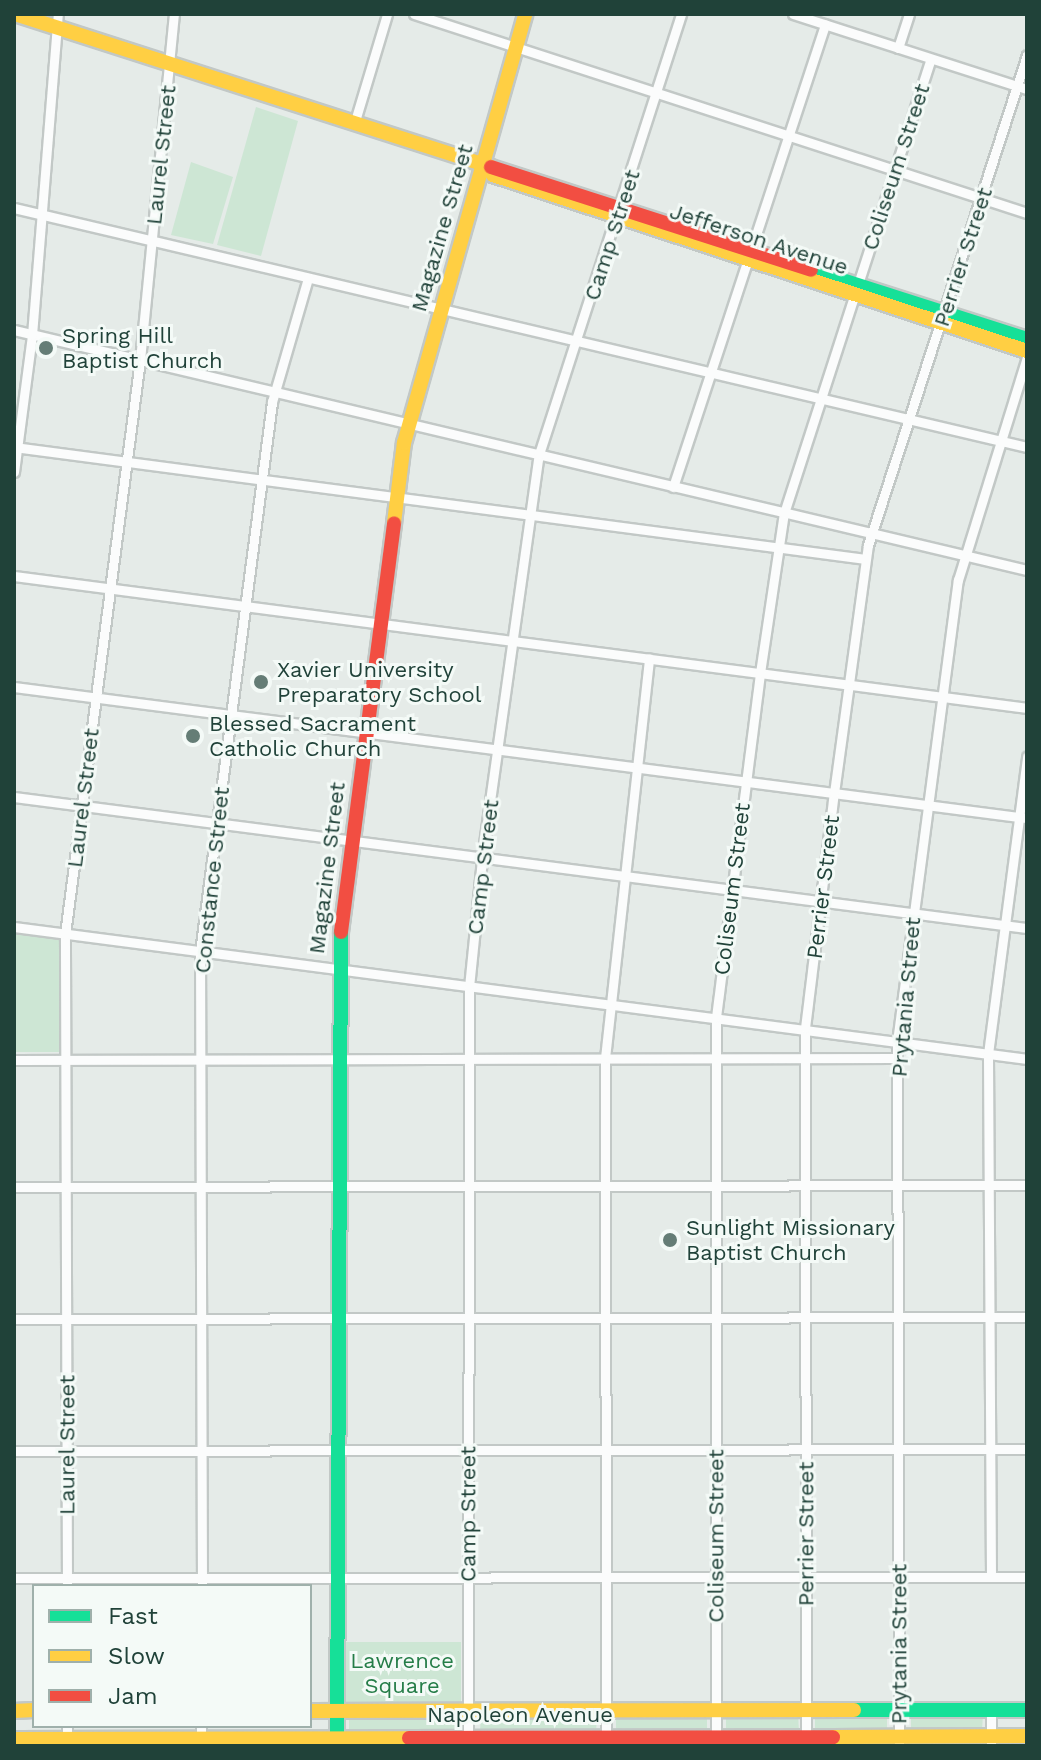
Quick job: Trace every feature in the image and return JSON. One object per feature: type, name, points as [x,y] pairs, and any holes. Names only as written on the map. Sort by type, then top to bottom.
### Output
[{"type":"street","name":"Jefferson Avenue","points":[[15,14],[57,21],[170,65],[483,161],[493,175],[620,211],[944,317],[1027,339]]},
{"type":"street","name":"Laurel Street","points":[[67,1582],[65,934],[128,463],[174,14]]},
{"type":"street","points":[[355,121],[387,14]]},
{"type":"street","points":[[414,14],[1027,213]]},
{"type":"street","name":"Magazine Street","points":[[336,1742],[337,968],[396,497],[409,425],[525,14]]},
{"type":"street","name":"Camp Street","points":[[468,1742],[469,987],[482,858],[539,454],[620,211],[681,14]]},
{"type":"street","points":[[793,14],[1022,88]]},
{"type":"street","points":[[898,48],[909,14]]},
{"type":"street","points":[[14,472],[32,335],[57,21]]},
{"type":"street","points":[[673,487],[713,374],[825,24]]},
{"type":"street","name":"Perrier Street","points":[[806,1741],[805,1028],[834,793],[872,532],[982,198],[1022,88],[1027,55]]},
{"type":"street","name":"Coliseum Street","points":[[716,1741],[716,1017],[732,891],[776,547],[784,513],[931,59]]},
{"type":"street","points":[[14,208],[820,401],[1027,447]]},
{"type":"street","name":"Constance Street","points":[[202,1582],[200,952],[274,392],[308,278]]},
{"type":"street","name":"Jefferson Avenue","points":[[944,317],[1027,354]]},
{"type":"street","points":[[14,330],[1027,570]]},
{"type":"street","name":"Prytania Street","points":[[899,1741],[897,1042],[963,554],[1027,354]]},
{"type":"street","points":[[16,447],[866,559]]},
{"type":"street","points":[[14,576],[1027,708]]},
{"type":"street","points":[[606,1742],[607,1005],[649,658]]},
{"type":"street","points":[[14,687],[1023,817]]},
{"type":"street","points":[[991,1577],[988,1054],[1023,817],[1027,757]]},
{"type":"street","points":[[14,797],[1027,928]]},
{"type":"street","points":[[14,927],[1027,1059]]},
{"type":"street","points":[[14,1060],[897,1058]]},
{"type":"street","points":[[14,1187],[1027,1185]]},
{"type":"street","points":[[14,1319],[1027,1317]]},
{"type":"street","points":[[14,1451],[1027,1449]]},
{"type":"street","points":[[14,1578],[67,1582],[202,1582],[1027,1577]]},
{"type":"street","points":[[991,1710],[991,1741]]},
{"type":"street","name":"Napoleon Avenue","points":[[312,1711],[1027,1710]]},
{"type":"street","name":"Napoleon Avenue","points":[[14,1739],[201,1737],[281,1732],[336,1742],[991,1741],[1027,1736]]},
{"type":"green space","points":[[256,107],[298,121],[261,256],[217,245]]},
{"type":"green space","points":[[191,162],[233,177],[213,244],[171,235]]},
{"type":"green space","points":[[14,932],[59,938],[59,1052],[14,1052]]},
{"type":"green space","name":"Lawrence Square","points":[[343,1642],[461,1642],[461,1704],[344,1705]]},
{"type":"green space","points":[[726,1714],[798,1714],[799,1731],[726,1732]]},
{"type":"green space","points":[[815,1714],[887,1715],[887,1730],[815,1730]]},
{"type":"green space","points":[[911,1714],[983,1714],[982,1730],[911,1730]]},
{"type":"green space","points":[[349,1715],[458,1715],[457,1732],[349,1731]]},
{"type":"green space","points":[[481,1715],[597,1715],[596,1732],[480,1731]]},
{"type":"green space","points":[[616,1715],[707,1715],[707,1731],[616,1731]]},
{"type":"traffic: fast","points":[[811,270],[1027,339]]},
{"type":"traffic: fast","points":[[337,1746],[341,932]]},
{"type":"traffic: fast","points":[[854,1710],[1027,1710]]},
{"type":"traffic: slow","points":[[15,14],[491,167]]},
{"type":"traffic: slow","points":[[394,523],[404,443],[525,14]]},
{"type":"traffic: slow","points":[[483,161],[493,175],[1027,351]]},
{"type":"traffic: slow","points":[[14,1711],[32,1710]]},
{"type":"traffic: slow","points":[[312,1711],[854,1710]]},
{"type":"traffic: slow","points":[[833,1737],[1027,1736]]},
{"type":"traffic: slow","points":[[14,1739],[409,1738]]},
{"type":"traffic: jam","points":[[491,167],[811,270]]},
{"type":"traffic: jam","points":[[341,932],[394,523]]},
{"type":"traffic: jam","points":[[409,1738],[833,1737]]},
{"type":"place","name":"Spring Hill Baptist Church","points":[[46,348]]},
{"type":"place","name":"Xavier University Preparatory School","points":[[261,682]]},
{"type":"place","name":"Blessed Sacrament Catholic Church","points":[[193,736]]},
{"type":"place","name":"Sunlight Missionary Baptist Church","points":[[670,1240]]}]
